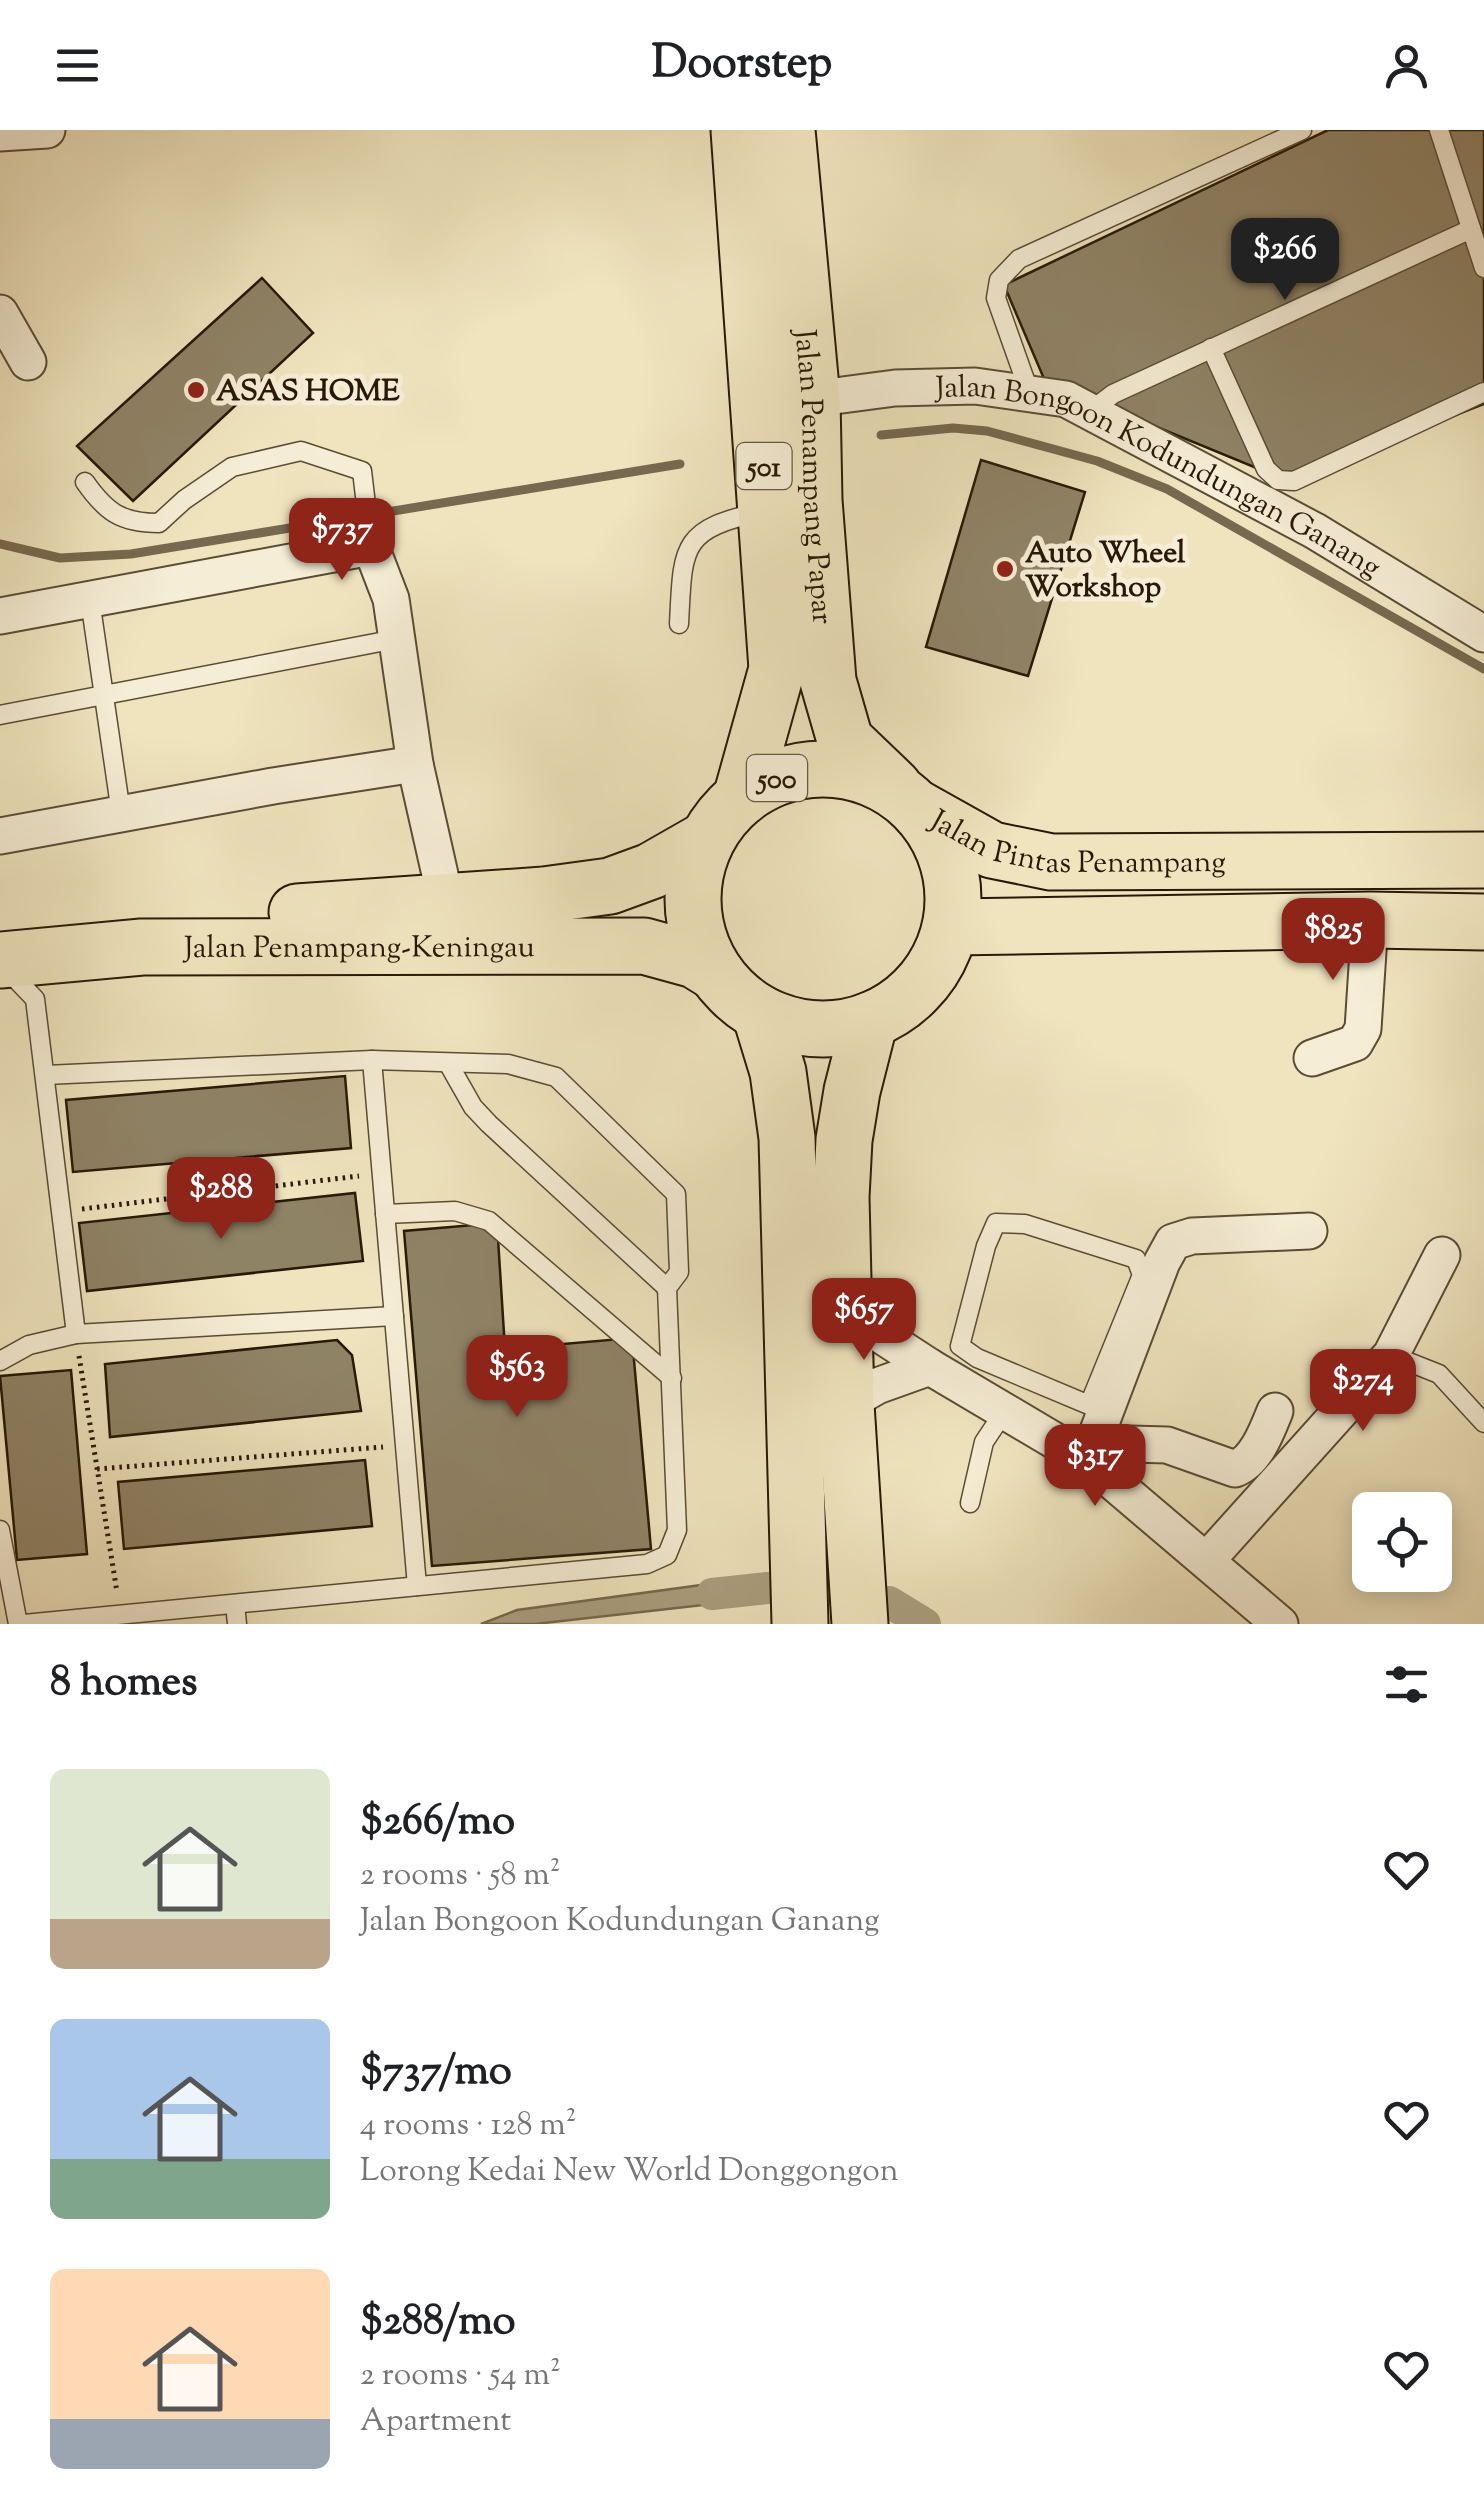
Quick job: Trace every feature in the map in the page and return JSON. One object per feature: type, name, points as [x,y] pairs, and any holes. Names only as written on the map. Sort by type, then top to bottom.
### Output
[{"type":"main road","name":"Jalan Penampang Papar","points":[[724,818],[777,669],[740,130]]},
{"type":"main road","name":"Jalan Penampang Papar","points":[[787,130],[812,399],[814,500],[828,682],[845,740],[910,802]]},
{"type":"main road","points":[[473,898],[521,874],[626,851],[671,824],[709,787],[738,737],[746,705],[745,603],[767,527]]},
{"type":"main road","points":[[822,579],[854,706],[887,745],[929,782],[984,810],[1048,823],[1142,834],[1172,862]]},
{"type":"main road","name":"500","points":[[724,818],[779,776],[822,768],[865,775],[910,802]]},
{"type":"main road","points":[[724,818],[695,872],[693,907],[700,941],[716,973],[760,1013],[796,1026],[833,1029],[870,1020],[908,999],[936,966],[952,927],[954,884],[942,843],[910,802]]},
{"type":"main road","name":"Jalan Pintas Penampang","points":[[910,802],[992,850],[1051,862],[1484,860]]},
{"type":"main road","name":"Jalan Penampang-Keningau","points":[[0,938],[544,895],[610,886],[651,871],[724,818]]},
{"type":"main road","points":[[952,927],[1370,920],[1483,923]]},
{"type":"main road","name":"Jalan Penampang-Keningau","points":[[36,977],[142,947],[644,946],[695,960],[716,973]]},
{"type":"main road","points":[[760,1013],[778,1072],[787,1138],[800,1624]]},
{"type":"main road","points":[[860,1624],[846,1404],[844,1140],[870,1020]]},
{"type":"street","points":[[0,133],[48,130]]},
{"type":"street","points":[[0,313],[28,362]]},
{"type":"street","name":"Jalan Bongoon Kodundungan Ganang","points":[[812,399],[895,388],[975,386],[1066,399],[1315,531],[1484,634]]},
{"type":"street","points":[[0,616],[371,547],[391,599],[415,764],[473,898]]},
{"type":"street","points":[[0,836],[415,764]]},
{"type":"street","points":[[1312,1058],[1355,1043],[1363,1028],[1370,920]]},
{"type":"street","points":[[1090,1452],[1173,1242],[1192,1236],[1308,1230]]},
{"type":"street","points":[[1207,1560],[1391,1355],[1442,1255]]},
{"type":"street","points":[[843,1304],[867,1326],[945,1363],[1004,1412],[1090,1452],[1280,1624]]},
{"type":"street","points":[[846,1404],[876,1386],[945,1363]]},
{"type":"street","points":[[1090,1452],[1167,1445],[1235,1469],[1246,1465],[1275,1411]]},
{"type":"lane","points":[[1030,394],[996,298],[998,280],[1019,259],[1302,130]]},
{"type":"lane","points":[[1439,130],[1484,268]]},
{"type":"lane","points":[[1092,410],[1114,394],[1471,228]]},
{"type":"lane","points":[[1211,348],[1266,469],[1278,480],[1294,481],[1484,392]]},
{"type":"lane","points":[[85,482],[102,507],[134,523],[159,522],[232,467],[302,451],[362,471],[371,547]]},
{"type":"lane","points":[[680,624],[682,568],[690,542],[703,530],[729,518],[767,527]]},
{"type":"lane","points":[[90,600],[121,813]]},
{"type":"lane","points":[[0,714],[396,638]]},
{"type":"lane","points":[[0,972],[36,977],[76,1334]]},
{"type":"lane","points":[[0,1530],[21,1624],[648,1564],[667,1555],[677,1530],[667,1288],[678,1272],[676,1194],[556,1077],[508,1064],[372,1060],[46,1075]]},
{"type":"lane","points":[[372,1060],[417,1586]]},
{"type":"lane","points":[[448,1062],[473,1107],[489,1124],[667,1288]]},
{"type":"lane","points":[[386,1214],[455,1210],[489,1220],[672,1378]]},
{"type":"lane","points":[[996,1223],[1024,1224],[1136,1259],[1142,1275],[1090,1405],[977,1358],[945,1363],[996,1223]]},
{"type":"lane","points":[[0,1362],[29,1346],[76,1334],[394,1316]]},
{"type":"lane","points":[[1391,1355],[1439,1374],[1484,1423]]},
{"type":"lane","points":[[970,1503],[984,1442],[1004,1412]]},
{"type":"lane","points":[[235,1604],[236,1624]]},
{"type":"path","points":[[62,1211],[382,1174]]},
{"type":"path","points":[[76,1334],[120,1615]]},
{"type":"path","points":[[97,1470],[405,1445]]},
{"type":"shaded area","points":[[753,1578],[757,1599],[535,1624],[481,1624],[517,1610]]},
{"type":"shaded area","points":[[897,1595],[939,1624],[911,1624],[897,1614]]},
{"type":"building","points":[[1328,130],[1484,130],[1484,404],[1288,481],[1045,381],[1004,285]]},
{"type":"building","name":"ASAS HOME","points":[[262,278],[313,333],[133,501],[77,446]]},
{"type":"building","name":"Auto Wheel Workshop","points":[[981,460],[1085,492],[1028,676],[926,647]]},
{"type":"building","points":[[345,1076],[351,1148],[73,1172],[66,1100]]},
{"type":"building","points":[[355,1193],[363,1261],[87,1291],[79,1223]]},
{"type":"building","points":[[497,1223],[505,1349],[632,1338],[651,1549],[432,1566],[404,1231]]},
{"type":"building","points":[[337,1340],[352,1355],[361,1411],[110,1437],[105,1364]]},
{"type":"building","points":[[71,1370],[87,1554],[17,1560],[0,1376]]},
{"type":"building","points":[[365,1460],[372,1526],[124,1549],[118,1482]]},
{"type":"waterway","points":[[881,435],[953,428],[987,431],[1097,461],[1167,489],[1484,669]]},
{"type":"waterway","points":[[0,544],[60,558],[131,554],[680,464]]},
{"type":"waterway","points":[[712,1594],[767,1588]]},
{"type":"waterway","points":[[889,1602],[925,1624]]},
{"type":"place","name":"ASAS HOME","points":[[196,390]]},
{"type":"place","name":"Auto Wheel Workshop","points":[[1005,569]]}]
